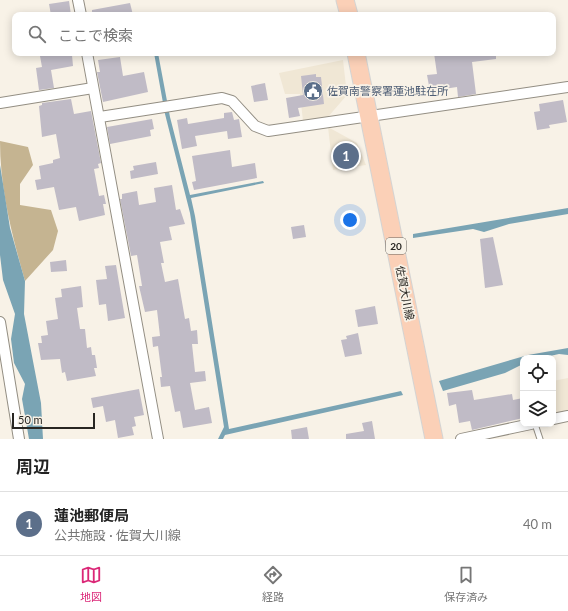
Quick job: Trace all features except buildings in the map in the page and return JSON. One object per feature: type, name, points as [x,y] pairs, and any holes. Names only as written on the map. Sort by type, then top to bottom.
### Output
[{"type":"main road","points":[[346,0],[348,12]]},
{"type":"main road","name":"佐賀大川線","points":[[357,56],[370,115],[434,439]]},
{"type":"street","points":[[78,0],[80,12]]},
{"type":"street","points":[[88,56],[100,116],[158,439]]},
{"type":"street","points":[[100,116],[222,98],[232,101],[255,126],[268,131],[568,87]]},
{"type":"street","points":[[0,103],[93,88]]},
{"type":"street","points":[[0,322],[20,439]]},
{"type":"street","points":[[556,418],[568,416]]},
{"type":"street","points":[[461,439],[520,426]]},
{"type":"lane","points":[[535,427],[540,439]]},
{"type":"shaded area","points":[[343,60],[347,95],[327,118],[303,121],[300,94],[285,94],[279,73]]},
{"type":"shaded area","points":[[328,127],[357,143],[366,165],[333,170]]},
{"type":"shaded area","points":[[0,141],[28,147],[33,165],[20,184],[20,205],[51,210],[58,231],[53,250],[25,281],[11,229],[4,195]]},
{"type":"shaded area","points":[[568,378],[568,414],[556,417],[556,391],[556,380]]},
{"type":"water","points":[[155,56],[159,56],[170,117],[190,195],[263,181],[264,183],[191,198],[229,429],[401,391],[403,395],[225,435],[223,439],[218,439],[224,427],[190,213],[165,114]]},
{"type":"water","points":[[0,165],[10,228],[25,281],[24,314],[41,403],[43,439],[29,439],[22,399],[25,384],[14,363],[11,339],[15,314],[3,280],[0,255]]},
{"type":"water","points":[[568,208],[568,214],[509,224],[484,232],[473,229],[413,238],[413,234]]},
{"type":"water","points":[[568,348],[568,355],[528,355]]},
{"type":"water","points":[[520,357],[520,366],[505,373],[443,391],[439,381]]},
{"type":"place","name":"佐賀南警察署蓮池駐在所","points":[[313,91]]},
{"type":"place","name":"蓮池郵便局","points":[[346,156]]}]
